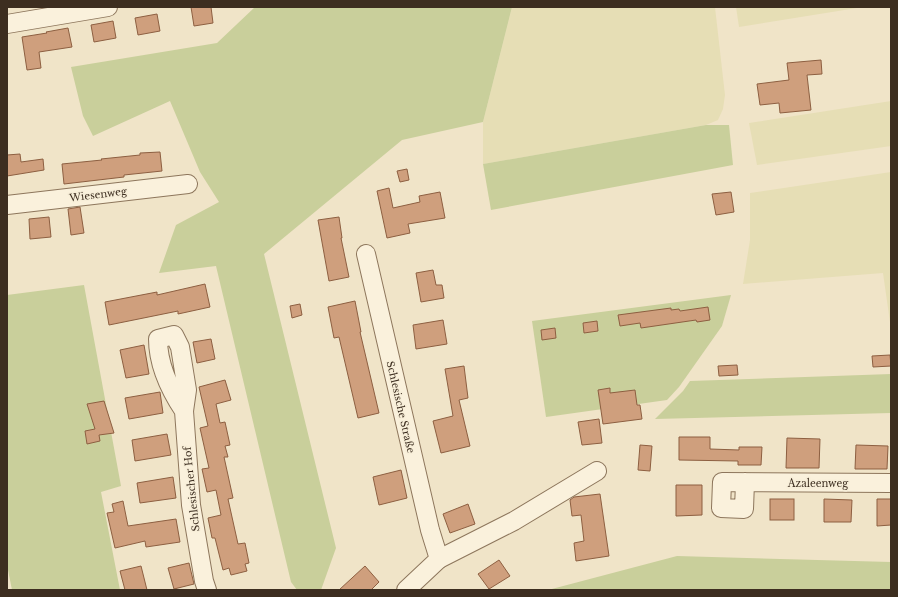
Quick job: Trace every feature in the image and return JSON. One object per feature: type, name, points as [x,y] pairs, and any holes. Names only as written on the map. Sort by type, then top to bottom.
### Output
[{"type":"street","points":[[7,24],[108,7]]},
{"type":"street","name":"Wiesenweg","points":[[7,204],[188,184]]},
{"type":"street","name":"Schlesische Straße","points":[[366,254],[430,530],[439,559]]},
{"type":"street","name":"Schlesischer Hof","points":[[184,411],[191,505],[204,581],[207,590]]},
{"type":"street","points":[[406,590],[439,559],[514,521],[597,471]]},
{"type":"street","name":"Azaleenweg","points":[[745,482],[891,483]]},
{"type":"shaded area","points":[[512,7],[715,7],[725,95],[723,109],[718,120],[706,125],[483,164],[483,122]]},
{"type":"shaded area","points":[[736,7],[863,7],[739,27]]},
{"type":"shaded area","points":[[891,101],[891,146],[757,165],[749,123]]},
{"type":"shaded area","points":[[891,172],[891,329],[883,273],[743,284],[750,240],[750,193]]},
{"type":"green space","points":[[255,7],[512,7],[483,122],[402,140],[264,254],[336,548],[321,590],[297,590],[291,582],[216,266],[159,273],[176,225],[219,202],[200,172],[170,101],[93,136],[83,116],[71,67],[217,43]]},
{"type":"green space","points":[[706,125],[729,125],[733,165],[491,210],[483,164]]},
{"type":"green space","points":[[84,285],[121,486],[101,492],[120,590],[12,590],[7,565],[7,295]]},
{"type":"green space","points":[[731,295],[722,326],[679,387],[667,400],[546,417],[532,321]]},
{"type":"green space","points":[[891,374],[891,413],[655,419],[683,391],[690,381]]},
{"type":"green space","points":[[677,556],[891,562],[891,590],[548,590]]},
{"type":"building","points":[[191,7],[211,7],[213,23],[194,26]]},
{"type":"building","points":[[157,14],[160,31],[138,35],[135,18]]},
{"type":"building","points":[[113,21],[116,38],[94,42],[91,25]]},
{"type":"building","points":[[68,28],[72,47],[39,52],[41,68],[27,70],[22,37]]},
{"type":"building","points":[[821,60],[822,74],[807,75],[811,110],[780,113],[779,103],[760,105],[757,84],[789,80],[787,63]]},
{"type":"building","points":[[160,152],[162,171],[64,184],[62,164],[140,155],[140,153]]},
{"type":"building","points":[[20,154],[21,162],[43,159],[44,170],[7,176],[7,155]]},
{"type":"building","points":[[407,169],[409,180],[400,182],[397,171]]},
{"type":"building","points":[[389,188],[393,208],[420,202],[419,196],[440,192],[445,218],[408,224],[410,233],[387,238],[377,191]]},
{"type":"building","points":[[731,192],[734,212],[716,215],[712,194]]},
{"type":"building","points":[[80,207],[84,233],[71,235],[68,209]]},
{"type":"building","points":[[49,217],[51,237],[30,239],[29,219]]},
{"type":"building","points":[[339,217],[341,238],[349,277],[329,281],[318,220]]},
{"type":"building","points":[[433,270],[436,285],[442,285],[444,298],[421,302],[416,273]]},
{"type":"building","points":[[205,284],[210,307],[178,314],[178,311],[109,325],[105,302],[157,292],[157,295]]},
{"type":"building","points":[[355,301],[360,332],[379,413],[358,418],[339,337],[334,338],[328,307]]},
{"type":"building","points":[[300,304],[302,315],[292,318],[290,306]]},
{"type":"building","points":[[708,307],[710,320],[697,322],[696,320],[641,328],[640,323],[620,326],[618,315],[671,308],[671,310],[679,309],[680,311]]},
{"type":"building","points":[[443,320],[447,344],[416,349],[413,325]]},
{"type":"building","points":[[597,321],[598,331],[584,333],[583,323]]},
{"type":"building","points":[[555,328],[556,338],[542,340],[541,330]]},
{"type":"building","points":[[211,339],[215,359],[197,363],[193,342]]},
{"type":"building","points":[[144,345],[149,374],[126,378],[120,350]]},
{"type":"building","points":[[890,355],[891,366],[873,367],[872,356]]},
{"type":"building","points":[[737,365],[738,375],[719,376],[718,366]]},
{"type":"building","points":[[464,366],[468,398],[459,400],[470,446],[441,453],[433,421],[453,416],[445,369]]},
{"type":"building","points":[[225,380],[231,400],[216,404],[220,423],[225,422],[230,445],[225,446],[228,457],[224,457],[233,498],[228,499],[238,544],[245,543],[249,563],[245,564],[247,571],[231,575],[229,568],[223,570],[215,538],[212,538],[208,518],[221,515],[216,490],[207,492],[202,469],[209,468],[200,428],[208,426],[199,387]]},
{"type":"building","points":[[610,388],[610,393],[635,390],[637,405],[640,405],[642,419],[603,424],[598,390]]},
{"type":"building","points":[[160,392],[163,413],[129,419],[125,398]]},
{"type":"building","points":[[104,401],[114,433],[99,435],[100,441],[87,444],[85,431],[95,429],[87,404]]},
{"type":"building","points":[[599,419],[602,443],[582,445],[578,422]]},
{"type":"building","points":[[167,434],[171,455],[135,461],[132,440]]},
{"type":"building","points":[[679,437],[710,437],[710,449],[739,450],[739,447],[762,447],[761,465],[738,465],[738,461],[679,460]]},
{"type":"building","points":[[787,438],[820,439],[819,468],[786,468]]},
{"type":"building","points":[[640,445],[652,446],[650,471],[638,470]]},
{"type":"building","points":[[856,445],[888,446],[887,469],[855,469]]},
{"type":"building","points":[[401,470],[407,498],[379,505],[373,477]]},
{"type":"building","points":[[173,477],[176,498],[140,503],[137,483]]},
{"type":"building","points":[[676,485],[702,485],[702,515],[676,516]]},
{"type":"building","points":[[600,494],[609,556],[576,561],[574,543],[584,541],[581,515],[572,516],[570,500],[574,497]]},
{"type":"building","points":[[770,499],[794,499],[794,520],[770,520]]},
{"type":"building","points":[[824,499],[852,500],[851,522],[824,522]]},
{"type":"building","points":[[877,499],[891,499],[891,525],[877,526]]},
{"type":"building","points":[[123,501],[128,526],[176,519],[180,542],[146,547],[145,541],[115,548],[107,513],[114,512],[112,504]]},
{"type":"building","points":[[468,504],[475,524],[450,533],[443,514]]},
{"type":"building","points":[[499,560],[510,576],[489,589],[478,574]]},
{"type":"building","points":[[189,563],[194,584],[174,589],[168,568]]},
{"type":"building","points":[[141,566],[147,590],[125,590],[120,571]]},
{"type":"building","points":[[365,566],[379,582],[371,590],[339,590]]}]
